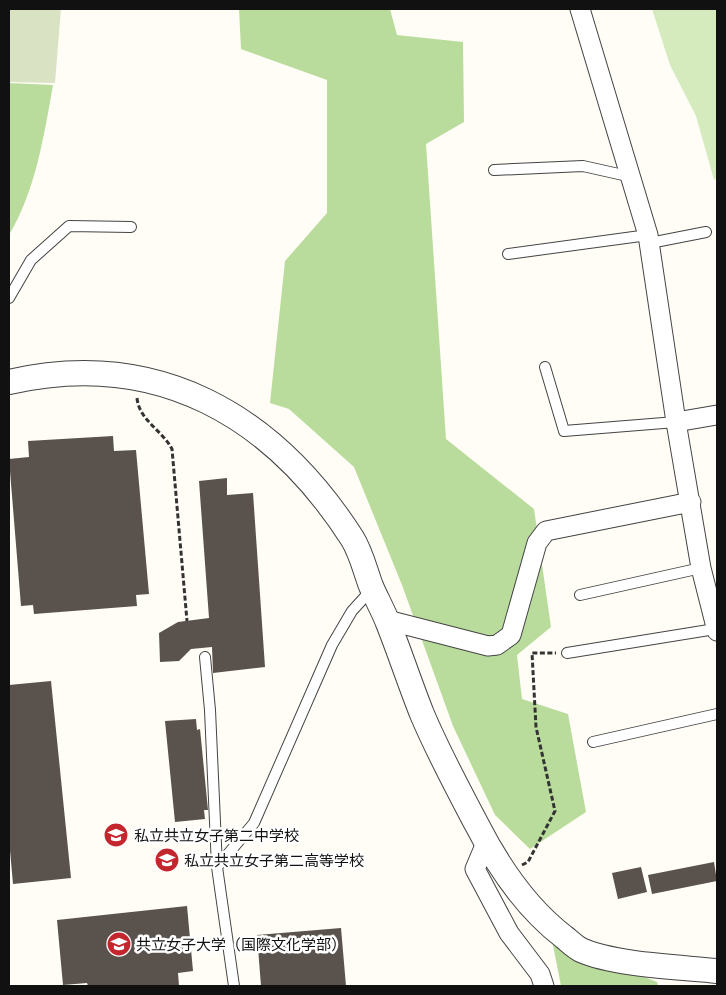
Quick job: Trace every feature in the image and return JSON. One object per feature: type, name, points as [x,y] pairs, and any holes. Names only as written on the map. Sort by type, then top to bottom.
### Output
[{"type":"street","points":[[580,9],[632,176],[649,239],[700,568],[716,630]]},
{"type":"street","points":[[9,382],[37,375],[85,372],[138,380],[181,390],[215,404],[241,420],[281,451],[309,480],[353,540],[372,589],[387,620],[423,716],[486,843],[522,897],[546,924],[580,950],[624,961],[717,971]]},
{"type":"street","points":[[676,422],[717,415]]},
{"type":"street","points":[[387,620],[488,646],[497,645],[510,635],[537,543],[546,530],[691,502]]},
{"type":"street","points":[[486,843],[475,869],[509,933],[540,974],[544,986]]},
{"type":"lane","points":[[494,170],[583,166],[632,176]]},
{"type":"lane","points":[[9,298],[31,260],[69,226],[130,227]]},
{"type":"lane","points":[[508,254],[706,232]]},
{"type":"lane","points":[[545,367],[564,431],[676,422]]},
{"type":"lane","points":[[580,595],[700,568]]},
{"type":"lane","points":[[217,867],[254,823],[332,645],[352,611],[372,589]]},
{"type":"lane","points":[[567,654],[716,630]]},
{"type":"lane","points":[[205,657],[210,710],[217,867],[234,986]]},
{"type":"lane","points":[[593,742],[717,714]]},
{"type":"path","points":[[138,380],[138,405],[143,416],[167,438],[172,449],[187,621]]},
{"type":"path","points":[[505,873],[528,862],[555,810],[536,727],[532,653],[567,654]]},
{"type":"green space","points":[[9,9],[61,9],[55,83],[9,82]]},
{"type":"green space","points":[[239,9],[390,9],[397,35],[463,42],[464,122],[426,144],[446,439],[534,509],[551,627],[517,655],[522,699],[568,714],[586,812],[530,849],[495,815],[453,726],[402,585],[354,467],[289,409],[270,403],[285,261],[327,213],[327,80],[241,49]]},
{"type":"green space","points":[[652,9],[717,9],[717,178],[714,180],[696,116],[670,65]]},
{"type":"green space","points":[[9,83],[53,85],[38,162],[26,200],[9,235]]},
{"type":"green space","points":[[552,940],[657,982],[658,986],[561,986]]},
{"type":"building","points":[[113,436],[114,451],[136,450],[149,594],[136,595],[137,606],[34,614],[33,605],[21,606],[9,459],[29,457],[28,441]]},
{"type":"building","points":[[227,478],[227,495],[253,493],[265,667],[213,673],[212,647],[191,649],[179,661],[160,662],[159,633],[178,622],[209,618],[199,481]]},
{"type":"building","points":[[51,681],[71,878],[13,884],[9,839],[9,685]]},
{"type":"building","points":[[196,719],[197,730],[200,729],[208,810],[204,810],[205,819],[175,822],[165,721]]},
{"type":"building","points":[[714,862],[717,881],[652,894],[648,875]]},
{"type":"building","points":[[641,867],[647,892],[618,899],[612,873]]},
{"type":"building","points":[[187,906],[193,971],[178,973],[179,986],[88,986],[87,983],[63,985],[57,920]]},
{"type":"building","points":[[341,928],[346,986],[261,986],[257,935]]},
{"type":"place","name":"私立共立女子第二中学校","points":[[116,835]]},
{"type":"place","name":"私立共立女子第二高等学校","points":[[167,860]]},
{"type":"place","name":"共立女子大学（国際文化学部）","points":[[119,944]]}]
